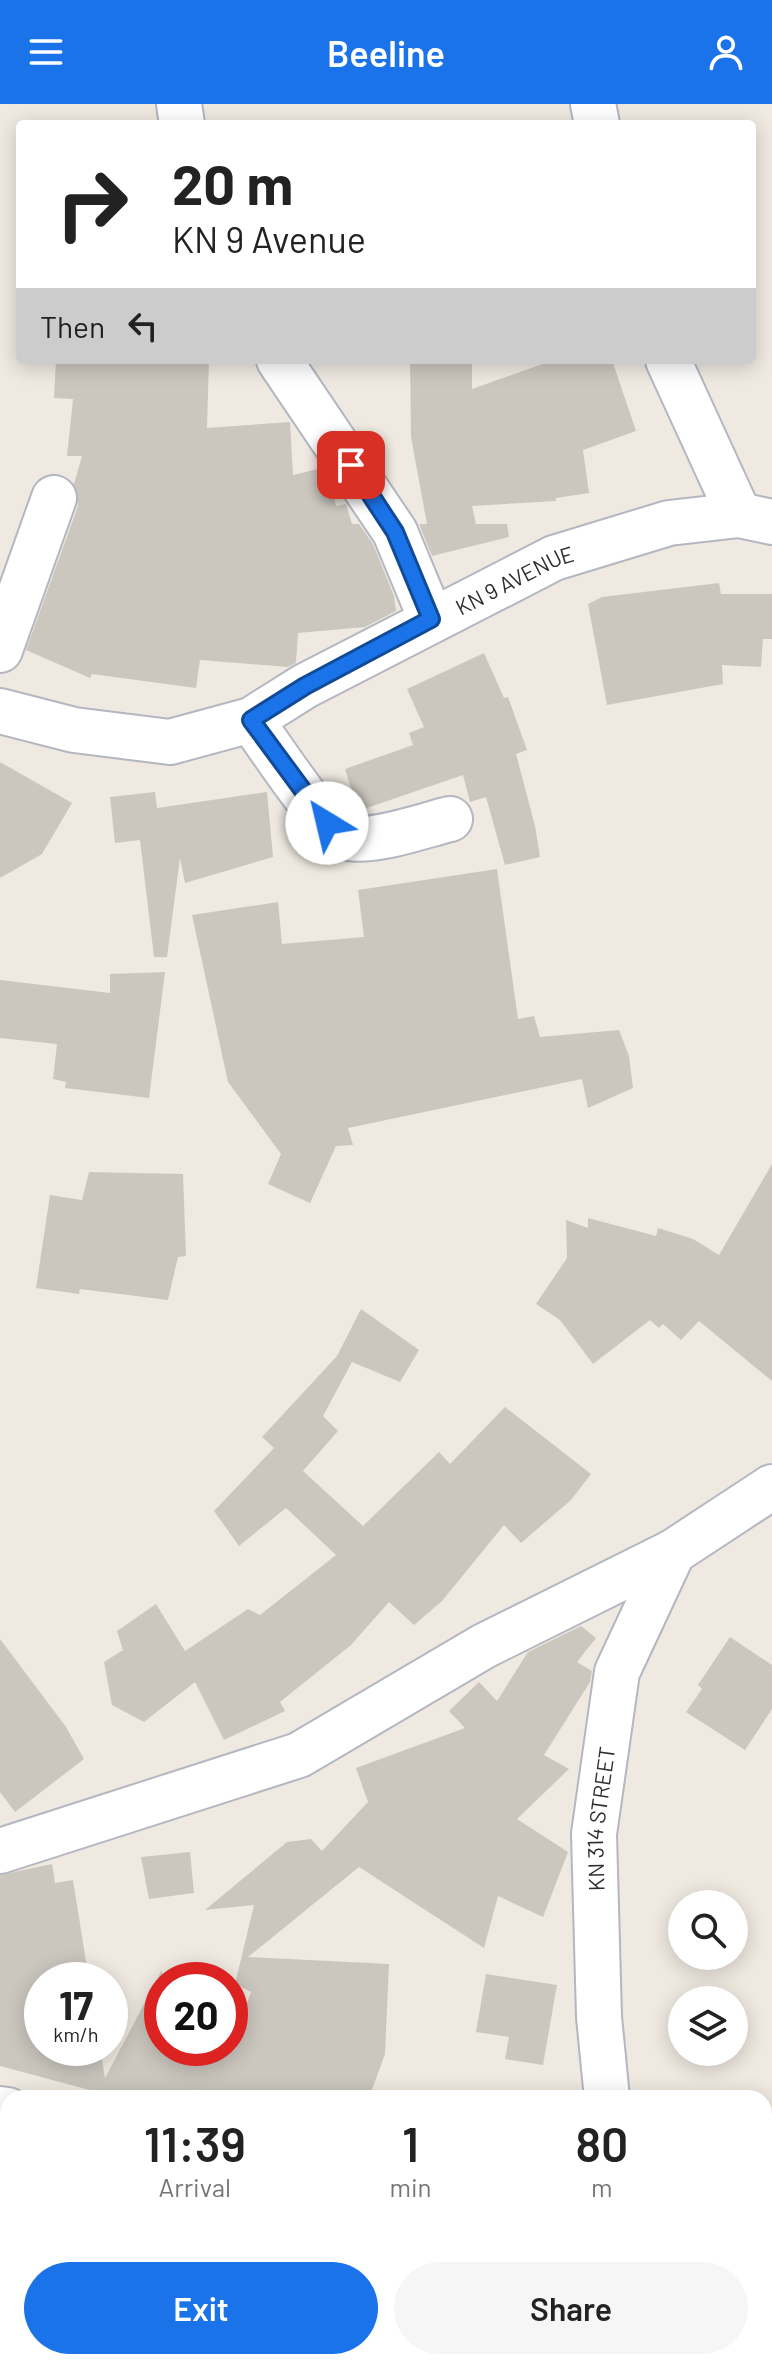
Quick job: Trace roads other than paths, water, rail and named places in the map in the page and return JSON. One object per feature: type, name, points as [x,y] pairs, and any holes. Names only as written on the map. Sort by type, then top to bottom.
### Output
[{"type":"street","points":[[282,364],[395,532],[431,619]]},
{"type":"street","points":[[670,364],[755,519]]},
{"type":"street","points":[[0,650],[54,498]]},
{"type":"street","name":"KN 9 AVENUE","points":[[0,711],[74,730],[170,742],[251,720],[305,686],[554,558],[669,523],[755,519]]},
{"type":"street","points":[[251,720],[327,823],[345,837],[378,836],[450,819]]},
{"type":"street","points":[[0,1851],[299,1755],[484,1646],[673,1552],[772,1487]]},
{"type":"street","name":"KN 314 STREET","points":[[606,2090],[599,2017],[594,1834],[617,1672],[673,1552]]}]
